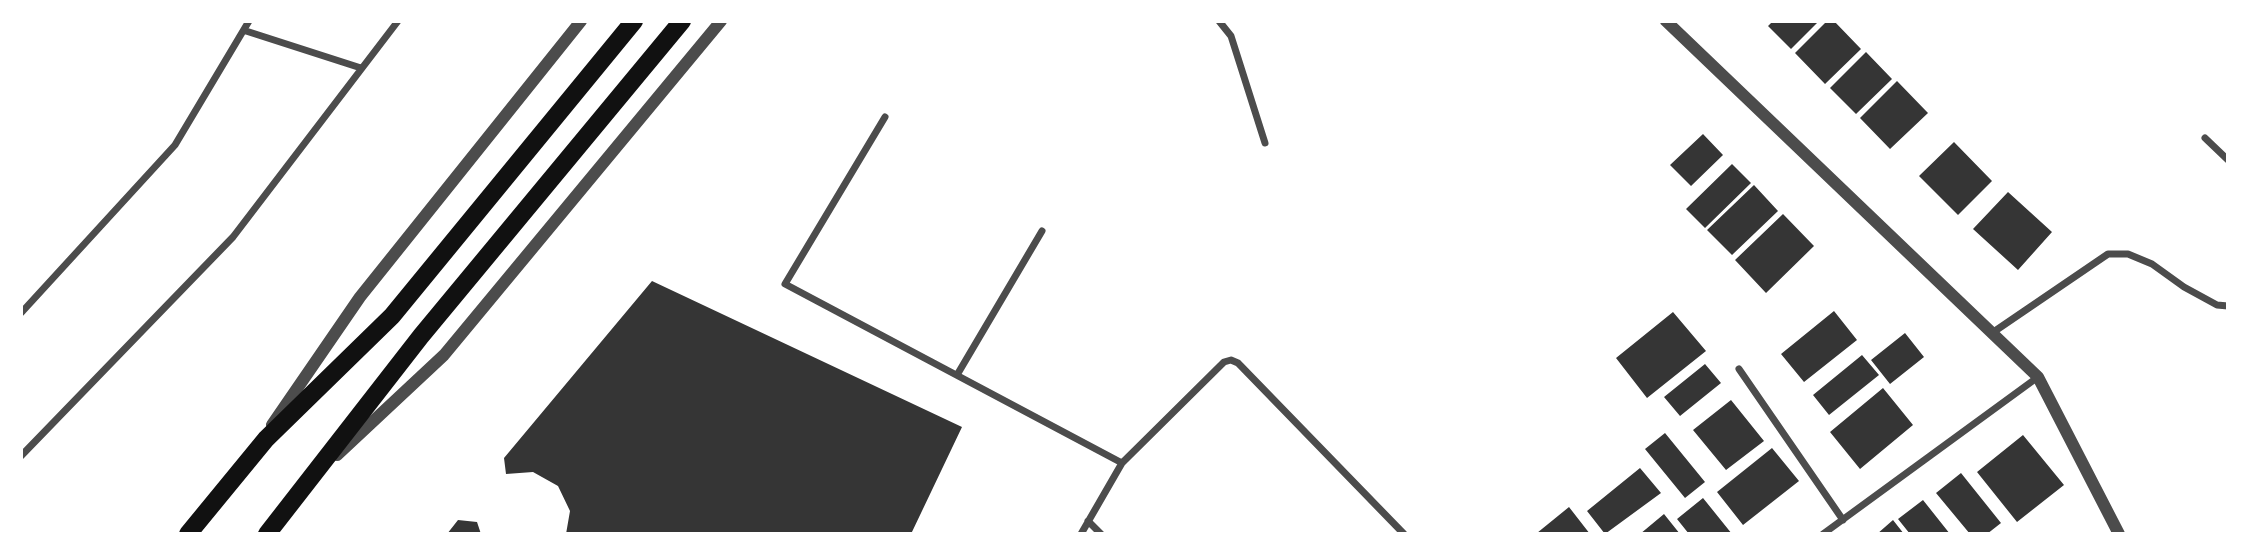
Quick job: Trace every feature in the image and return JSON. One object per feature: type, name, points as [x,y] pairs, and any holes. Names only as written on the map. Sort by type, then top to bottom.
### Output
[{"type":"main road","points":[[188,534],[266,439],[392,316],[634,21]]},
{"type":"main road","points":[[267,534],[421,336],[682,21]]},
{"type":"street","points":[[21,313],[175,145],[246,31],[249,21]]},
{"type":"street","points":[[21,456],[233,237],[398,21]]},
{"type":"street","points":[[250,457],[360,297],[581,21]]},
{"type":"street","points":[[299,490],[444,355],[721,21]]},
{"type":"street","points":[[1219,21],[1231,36],[1265,143]]},
{"type":"street","points":[[1666,21],[2038,377],[2119,534]]},
{"type":"street","points":[[246,31],[362,68]]},
{"type":"street","points":[[885,117],[785,284],[1122,463]]},
{"type":"street","points":[[2205,138],[2228,160]]},
{"type":"street","points":[[957,375],[1042,231]]},
{"type":"street","points":[[1992,333],[2108,254],[2128,254],[2152,264],[2184,287],[2217,305],[2228,306]]},
{"type":"street","points":[[1081,534],[1122,463],[1224,362],[1231,360],[1238,363],[1404,534]]},
{"type":"street","points":[[1739,369],[1843,520]]},
{"type":"street","points":[[1822,534],[2038,377]]},
{"type":"street","points":[[1088,521],[1101,534]]},
{"type":"building","points":[[1773,21],[1819,21],[1791,49],[1768,26]]},
{"type":"building","points":[[1827,21],[1834,21],[1861,49],[1825,84],[1795,53]]},
{"type":"building","points":[[1866,52],[1892,79],[1856,114],[1830,88]]},
{"type":"building","points":[[1897,81],[1928,113],[1890,149],[1860,118]]},
{"type":"building","points":[[1703,134],[1723,155],[1691,186],[1670,165]]},
{"type":"building","points":[[1954,142],[1992,181],[1958,215],[1919,176]]},
{"type":"building","points":[[1732,164],[1751,183],[1705,228],[1686,209]]},
{"type":"building","points":[[1754,185],[1778,211],[1732,255],[1707,230]]},
{"type":"building","points":[[2008,192],[2052,232],[2018,270],[1973,229]]},
{"type":"building","points":[[1783,214],[1814,246],[1766,293],[1735,260]]},
{"type":"building","points":[[652,281],[962,427],[911,534],[566,534],[570,511],[558,486],[533,472],[506,474],[504,458]]},
{"type":"building","points":[[1834,311],[1857,340],[1804,382],[1781,354]]},
{"type":"building","points":[[1673,312],[1706,351],[1647,398],[1616,358]]},
{"type":"building","points":[[1905,333],[1924,357],[1890,384],[1871,360]]},
{"type":"building","points":[[1862,355],[1879,375],[1829,415],[1813,395]]},
{"type":"building","points":[[1705,364],[1721,383],[1680,416],[1664,397]]},
{"type":"building","points":[[1883,388],[1913,425],[1860,469],[1830,432]]},
{"type":"building","points":[[1731,400],[1764,441],[1726,470],[1693,430]]},
{"type":"building","points":[[1665,433],[1705,482],[1685,498],[1645,449]]},
{"type":"building","points":[[2023,435],[2064,485],[2017,522],[1977,472]]},
{"type":"building","points":[[1772,448],[1799,481],[1743,525],[1717,492]]},
{"type":"building","points":[[1640,468],[1661,493],[1605,534],[1587,511]]},
{"type":"building","points":[[1961,473],[2001,523],[1987,534],[1970,534],[1936,493]]},
{"type":"building","points":[[1703,498],[1732,534],[1689,534],[1677,519]]},
{"type":"building","points":[[1923,500],[1950,534],[1910,534],[1898,519]]},
{"type":"building","points":[[1569,507],[1590,534],[1537,533]]},
{"type":"building","points":[[1664,514],[1680,534],[1640,534]]},
{"type":"building","points":[[458,520],[477,522],[481,534],[447,534]]},
{"type":"building","points":[[1893,520],[1904,534],[1877,534]]}]
